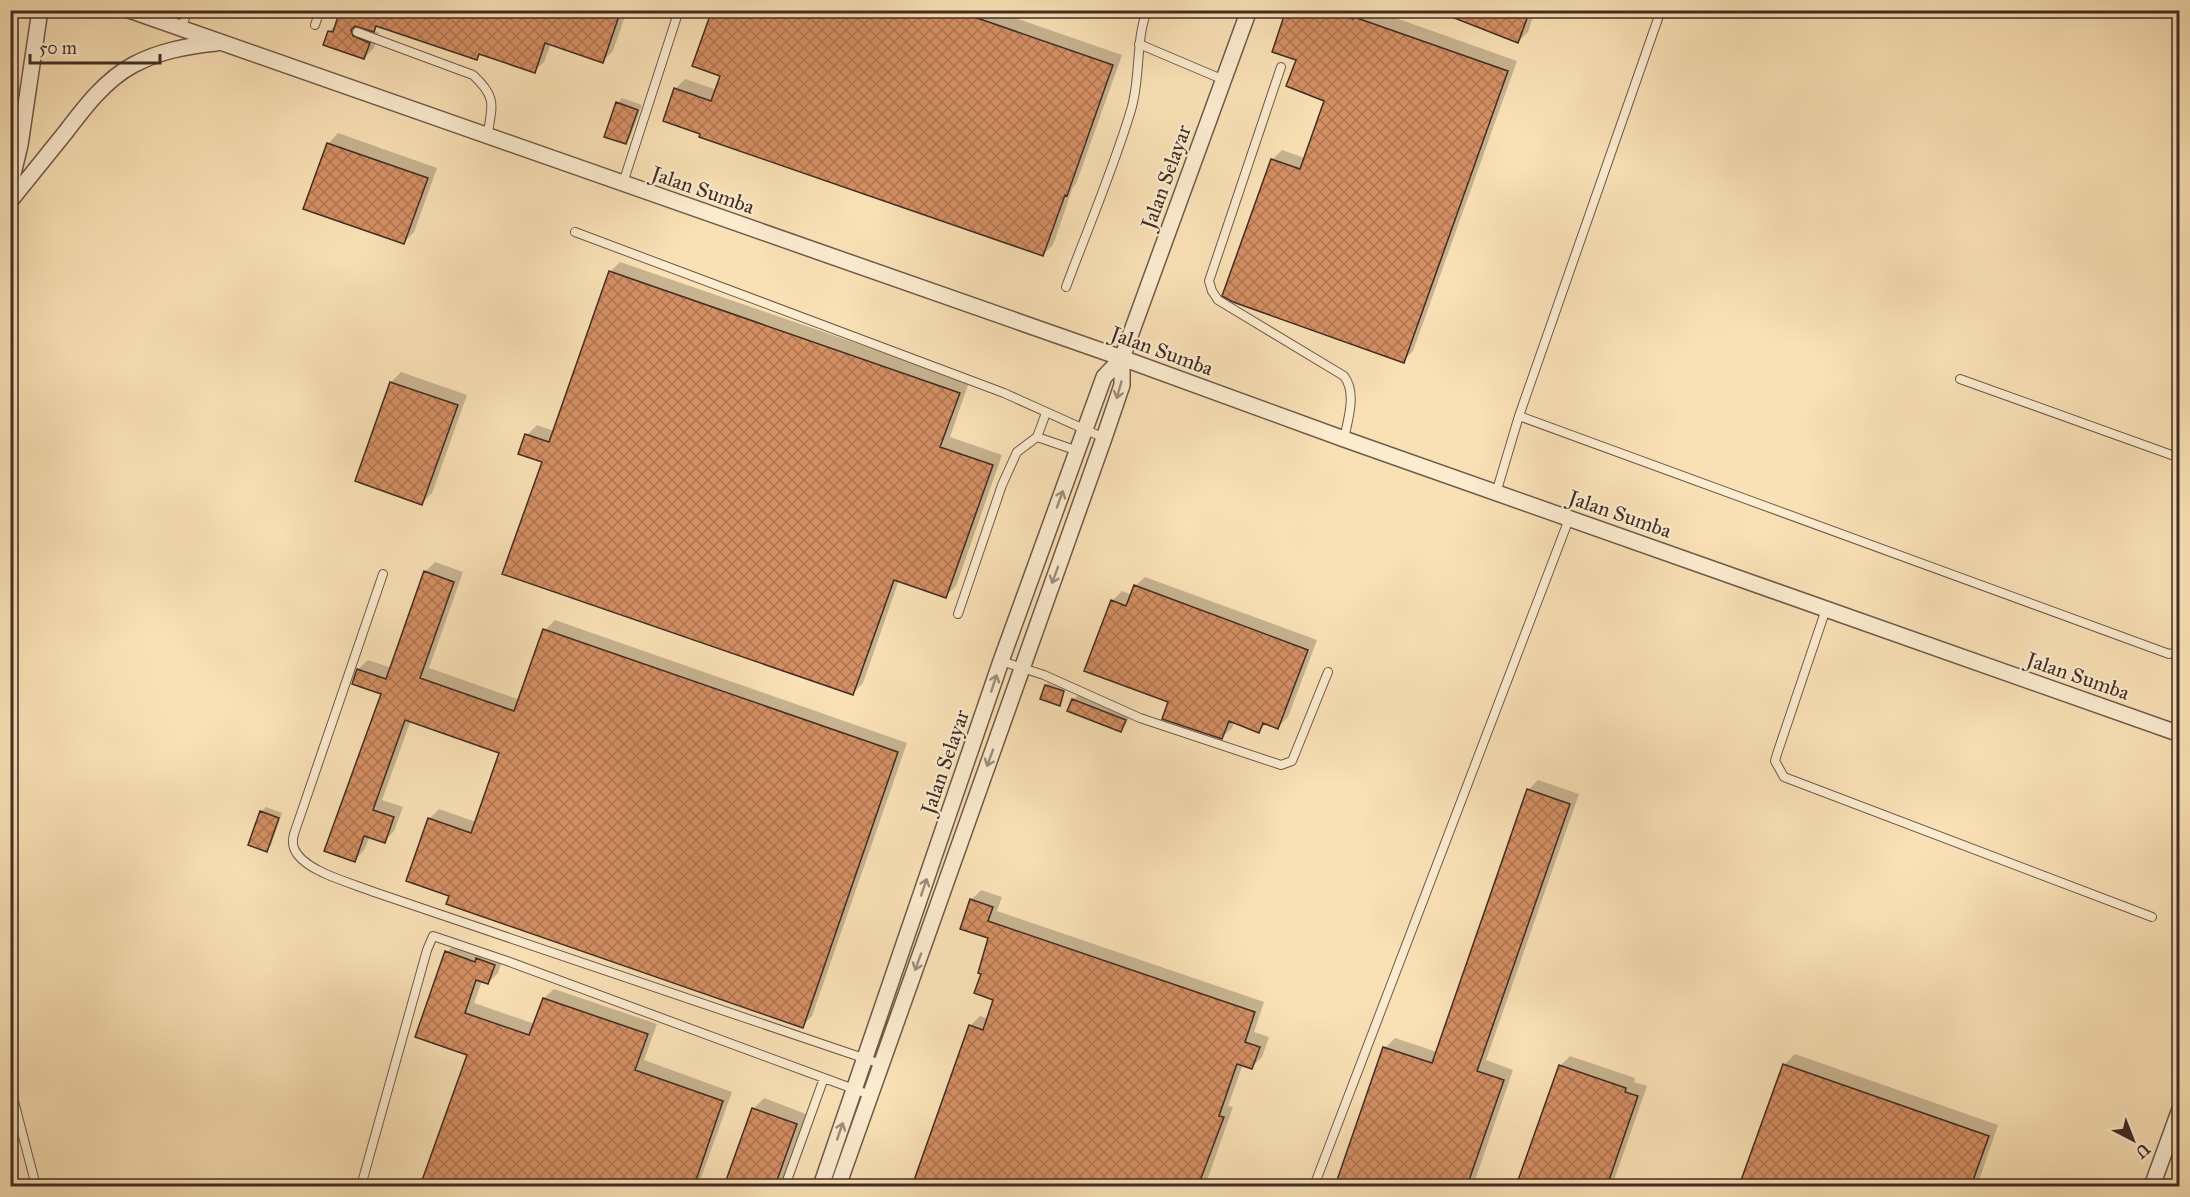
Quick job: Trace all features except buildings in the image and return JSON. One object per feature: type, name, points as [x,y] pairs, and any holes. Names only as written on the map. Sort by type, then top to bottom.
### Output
[{"type":"street","points":[[10,186],[20,145],[40,10]]},
{"type":"street","name":"Jalan Sumba","points":[[129,10],[1122,358],[1569,519],[2180,734]]},
{"type":"street","name":"Jalan Selayar","points":[[841,1180],[1122,386],[1122,358],[1249,10]]},
{"type":"street","points":[[10,201],[106,84],[131,65],[155,55],[180,47],[219,42]]},
{"type":"street","name":"Jalan Selayar","points":[[821,1186],[1001,661],[1104,377],[1122,358]]},
{"type":"street","points":[[962,777],[981,785]]},
{"type":"street","points":[[910,928],[927,935]]},
{"type":"street","points":[[2152,1186],[2180,1109]]},
{"type":"street","points":[[828,1168],[841,1180]]},
{"type":"lane","points":[[181,29],[188,10]]},
{"type":"lane","points":[[315,25],[320,10]]},
{"type":"lane","points":[[622,184],[679,10]]},
{"type":"lane","points":[[1066,287],[1132,108],[1138,44],[1147,10]]},
{"type":"lane","points":[[1496,493],[1519,416],[1661,10]]},
{"type":"lane","points":[[357,32],[473,75],[487,88],[493,104],[487,137]]},
{"type":"lane","points":[[1138,44],[1224,80]]},
{"type":"lane","points":[[1281,67],[1209,281],[1218,300],[1344,376],[1349,382],[1351,401],[1344,439]]},
{"type":"lane","points":[[575,232],[1004,393],[1104,438]]},
{"type":"lane","points":[[1960,379],[2180,458]]},
{"type":"lane","points":[[958,614],[1002,485],[1017,452],[1037,437],[1046,413]]},
{"type":"lane","points":[[1519,416],[2169,654],[2180,651]]},
{"type":"lane","points":[[1037,437],[1078,451]]},
{"type":"lane","points":[[1314,1186],[1569,519]]},
{"type":"lane","points":[[383,574],[294,834],[293,846],[299,857],[311,867],[374,892],[881,1064]]},
{"type":"lane","points":[[1826,609],[1775,761],[1784,777],[2152,916]]},
{"type":"lane","points":[[1001,661],[1140,718],[1281,765],[1292,761],[1328,672]]},
{"type":"lane","points":[[361,1186],[427,950],[433,936],[507,961],[870,1095]]},
{"type":"lane","points":[[785,1186],[824,1078]]},
{"type":"lane","points":[[10,1086],[36,1186]]}]
